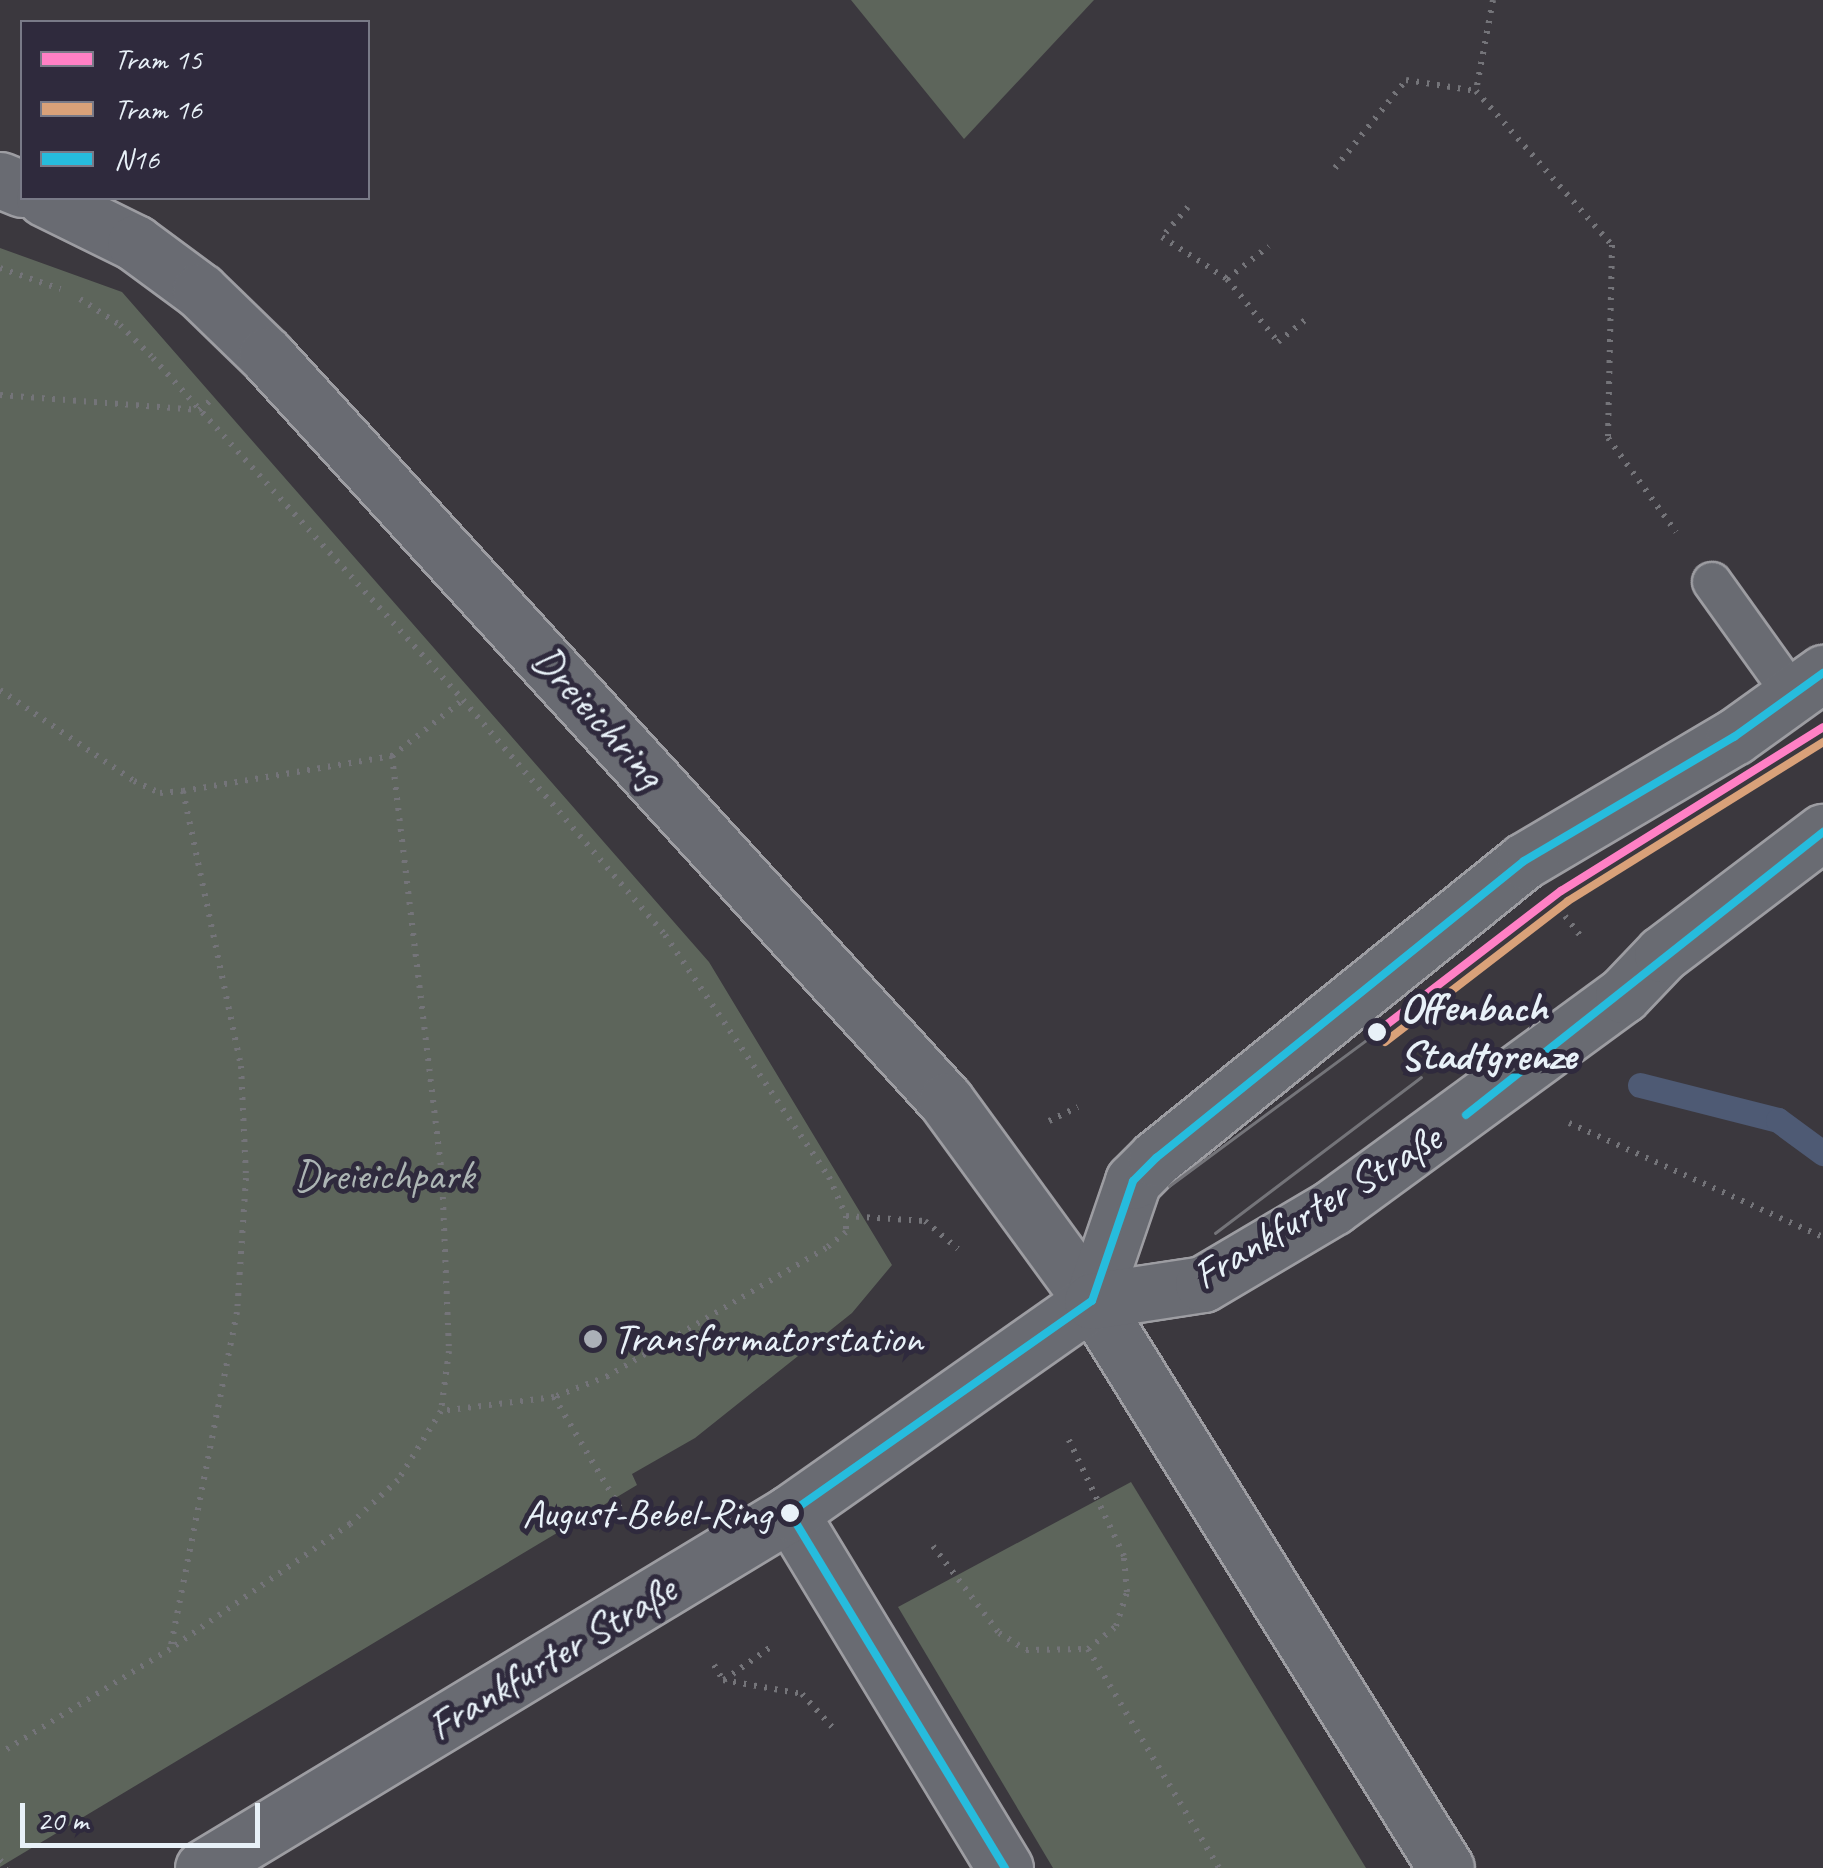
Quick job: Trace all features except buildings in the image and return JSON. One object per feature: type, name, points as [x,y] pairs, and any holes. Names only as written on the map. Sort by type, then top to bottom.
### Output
[{"type":"main road","name":"Dreieichring","points":[[48,200],[135,243],[200,291],[266,355],[886,1033],[982,1148],[1092,1301]]},
{"type":"main road","points":[[1446,1868],[1092,1301],[1133,1180],[1156,1158],[1524,861],[1808,684]]},
{"type":"main road","name":"Frankfurter Straße","points":[[203,1868],[790,1513],[1092,1301],[1203,1284],[1316,1217],[1466,1114],[1623,994],[1662,954],[1823,832]]},
{"type":"main road","points":[[790,1513],[1004,1868]]},
{"type":"lane","points":[[1712,582],[1808,684]]},
{"type":"path","points":[[1476,91],[1492,0]]},
{"type":"path","points":[[1335,168],[1406,80],[1476,91],[1612,245],[1608,438],[1712,582]]},
{"type":"path","points":[[1188,207],[1162,237],[1227,279],[1278,342],[1310,316]]},
{"type":"path","points":[[1227,279],[1269,246]]},
{"type":"path","points":[[0,268],[69,292],[120,325],[464,700],[665,935],[829,1177],[846,1216],[846,1232],[826,1248],[608,1376],[554,1397],[441,1411]]},
{"type":"path","points":[[0,395],[199,410]]},
{"type":"path","points":[[0,690],[134,782],[160,792],[392,756],[464,700]]},
{"type":"path","points":[[0,1753],[170,1650],[350,1524],[398,1480],[441,1411],[449,1351],[442,1176],[392,756]]},
{"type":"path","points":[[170,1650],[236,1312],[246,1178],[241,1066],[183,791]]},
{"type":"path","points":[[1043,1124],[1078,1107]]},
{"type":"path","points":[[1559,1119],[1823,1238]]},
{"type":"path","points":[[846,1216],[925,1222],[958,1248]]},
{"type":"path","points":[[554,1397],[630,1525]]},
{"type":"path","points":[[933,1546],[999,1633],[1026,1650],[1088,1649],[1116,1626],[1126,1592],[1124,1556],[1068,1438]]},
{"type":"path","points":[[724,1680],[775,1644]]},
{"type":"path","points":[[1088,1649],[1219,1868]]},
{"type":"path","points":[[714,1665],[724,1680],[802,1694],[840,1735]]},
{"type":"path","points":[[0,1860],[6,1868]]},
{"type":"green space","points":[[851,0],[1094,0],[964,139]]},
{"type":"green space","name":"Dreieichpark","points":[[0,248],[122,292],[709,962],[892,1265],[852,1313],[695,1438],[632,1474],[637,1485],[0,1867]]},
{"type":"green space","points":[[1131,1482],[1366,1868],[1053,1868],[898,1607]]},
{"type":"waterway","points":[[1640,1085],[1778,1120],[1823,1153]]},
{"type":"tram line","name":"15","points":[[1377,1032],[1561,891],[1823,727]]},
{"type":"tram line","name":"16","points":[[1385,1042],[1568,901],[1823,742]]},
{"type":"tram line","points":[[1169,1186],[1377,1032]]},
{"type":"tram line","points":[[1215,1233],[1421,1077]]},
{"type":"transit line","name":"N16","points":[[1005,1868],[790,1513],[1092,1301],[1133,1181],[1156,1158],[1524,861],[1734,737],[1823,673]]},
{"type":"transit line","name":"N16","points":[[1466,1115],[1823,832]]},
{"type":"place","name":"Offenbach Stadtgrenze","points":[[1377,1032]]},
{"type":"place","name":"Transformatorstation","points":[[593,1339]]},
{"type":"place","name":"August-Bebel-Ring","points":[[790,1513]]}]
